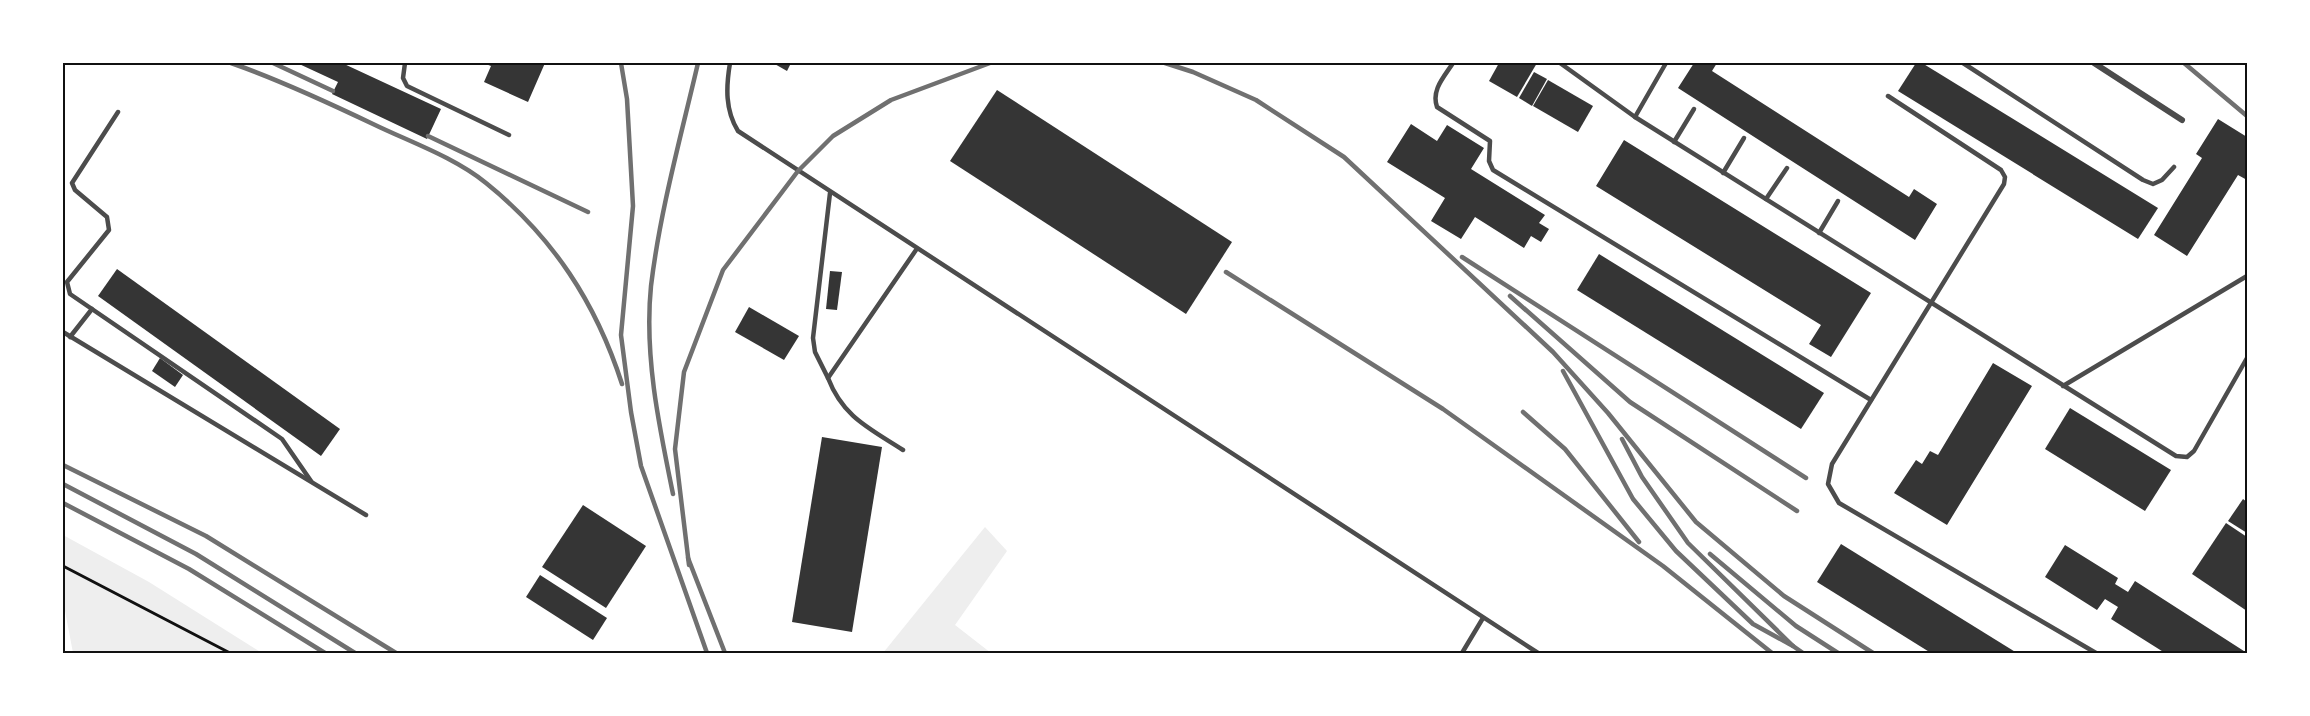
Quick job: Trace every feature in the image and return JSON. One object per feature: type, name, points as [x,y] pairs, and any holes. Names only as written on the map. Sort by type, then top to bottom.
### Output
[{"type":"street","points":[[2094,63],[2182,120]]},
{"type":"lane","points":[[405,63],[403,78],[407,86],[509,135]]},
{"type":"lane","points":[[730,63],[727,105],[730,119],[738,131],[916,250],[1538,653]]},
{"type":"lane","points":[[1453,63],[1437,89],[1434,99],[1437,107],[1490,141],[1489,161],[1493,170],[1871,400]]},
{"type":"lane","points":[[1560,63],[1674,142],[2176,456],[2187,457],[2194,451],[2243,360],[2247,358]]},
{"type":"lane","points":[[1635,117],[1666,63]]},
{"type":"lane","points":[[1962,63],[2143,180],[2153,184],[2162,180],[2174,167]]},
{"type":"lane","points":[[1888,96],[2001,170],[2005,177],[2004,184],[1832,464],[1828,484],[1839,503],[2096,653]]},
{"type":"lane","points":[[1674,142],[1694,110]]},
{"type":"lane","points":[[118,112],[72,183],[75,189],[107,217],[110,223],[109,230],[68,282],[70,294],[282,439],[310,481]]},
{"type":"lane","points":[[1723,173],[1744,138]]},
{"type":"lane","points":[[1766,200],[1787,168]]},
{"type":"lane","points":[[830,193],[813,338],[815,352],[836,399],[854,419],[903,450]]},
{"type":"lane","points":[[1819,233],[1838,201]]},
{"type":"lane","points":[[828,378],[916,250]]},
{"type":"lane","points":[[2063,386],[2247,276]]},
{"type":"lane","points":[[70,337],[92,309]]},
{"type":"lane","points":[[63,332],[366,515]]},
{"type":"lane","points":[[1462,653],[1484,618]]},
{"type":"path","points":[[63,566],[230,653]]},
{"type":"shaded area","points":[[985,527],[1007,551],[955,625],[991,653],[883,653]]},
{"type":"shaded area","points":[[63,535],[149,582],[262,653],[73,653],[63,600]]},
{"type":"building","points":[[297,63],[342,63],[441,109],[427,139],[332,94],[338,82]]},
{"type":"building","points":[[483,63],[545,63],[528,102],[484,82],[491,66]]},
{"type":"building","points":[[773,63],[791,63],[787,71]]},
{"type":"building","points":[[1499,63],[1537,63],[1517,97],[1489,81]]},
{"type":"building","points":[[1694,63],[1717,63],[1712,71],[1909,197],[1914,189],[1937,204],[1915,240],[1678,88]]},
{"type":"building","points":[[1916,63],[1922,63],[2158,208],[2138,239],[1898,91]]},
{"type":"building","points":[[1534,72],[1547,79],[1532,106],[1519,98]]},
{"type":"building","points":[[1548,80],[1593,106],[1578,132],[1533,106]]},
{"type":"building","points":[[997,90],[1232,242],[1186,314],[950,161]]},
{"type":"building","points":[[2218,119],[2247,137],[2247,180],[2238,175],[2187,256],[2154,235],[2202,158],[2196,154]]},
{"type":"building","points":[[1411,124],[1437,141],[1447,125],[1484,148],[1471,169],[1545,215],[1539,223],[1549,229],[1541,242],[1531,236],[1524,248],[1475,217],[1461,239],[1431,221],[1445,198],[1387,162]]},
{"type":"building","points":[[1624,140],[1871,293],[1831,357],[1809,344],[1821,325],[1596,186]]},
{"type":"building","points":[[1599,254],[1824,393],[1801,429],[1577,290]]},
{"type":"building","points":[[117,269],[340,429],[321,456],[98,296]]},
{"type":"building","points":[[830,271],[842,272],[837,310],[826,309]]},
{"type":"building","points":[[749,307],[799,336],[784,360],[735,332]]},
{"type":"building","points":[[160,358],[183,375],[175,387],[152,371]]},
{"type":"building","points":[[1993,363],[2032,386],[1947,525],[1894,493],[1916,460],[1922,464],[1930,451],[1938,455]]},
{"type":"building","points":[[2070,408],[2171,470],[2145,511],[2045,449]]},
{"type":"building","points":[[822,437],[882,447],[852,632],[792,622]]},
{"type":"building","points":[[2243,499],[2247,502],[2247,533],[2228,521]]},
{"type":"building","points":[[583,505],[646,546],[606,608],[542,567]]},
{"type":"building","points":[[2226,523],[2247,537],[2247,611],[2192,574]]},
{"type":"building","points":[[1841,544],[2017,653],[1931,653],[1817,582]]},
{"type":"building","points":[[2065,545],[2118,578],[2115,584],[2128,592],[2135,581],[2247,653],[2165,653],[2111,619],[2118,607],[2105,599],[2097,610],[2045,577]]},
{"type":"building","points":[[540,575],[607,618],[593,640],[526,597]]},
{"type":"railway","points":[[231,63],[303,92],[431,150],[460,165],[486,183],[532,226],[569,273],[599,326],[622,384]]},
{"type":"railway","points":[[273,63],[333,91]]},
{"type":"railway","points":[[621,63],[627,99],[633,206],[621,335],[631,412],[641,466],[707,653]]},
{"type":"railway","points":[[673,494],[654,390],[649,312],[660,230],[698,63]]},
{"type":"railway","points":[[689,565],[675,449],[684,372],[723,270],[798,171],[833,136],[891,100],[990,63]]},
{"type":"railway","points":[[1165,63],[1193,72],[1256,100],[1344,157],[1553,352],[1608,413],[1696,522],[1784,596],[1873,653]]},
{"type":"railway","points":[[2184,63],[2247,116]]},
{"type":"railway","points":[[428,136],[588,212]]},
{"type":"railway","points":[[1462,257],[1806,478]]},
{"type":"railway","points":[[1226,272],[1443,409],[1663,566],[1772,653]]},
{"type":"railway","points":[[1510,296],[1630,402],[1797,511]]},
{"type":"railway","points":[[1563,371],[1633,499],[1676,551],[1753,624],[1793,646]]},
{"type":"railway","points":[[1523,412],[1565,449],[1639,542]]},
{"type":"railway","points":[[1622,439],[1642,477],[1688,543],[1793,646],[1803,653]]},
{"type":"railway","points":[[63,465],[206,536],[396,653]]},
{"type":"railway","points":[[63,484],[196,554],[355,653]]},
{"type":"railway","points":[[63,503],[189,569],[325,653]]},
{"type":"railway","points":[[1710,554],[1796,626],[1838,653]]},
{"type":"railway","points":[[688,558],[725,653]]}]
